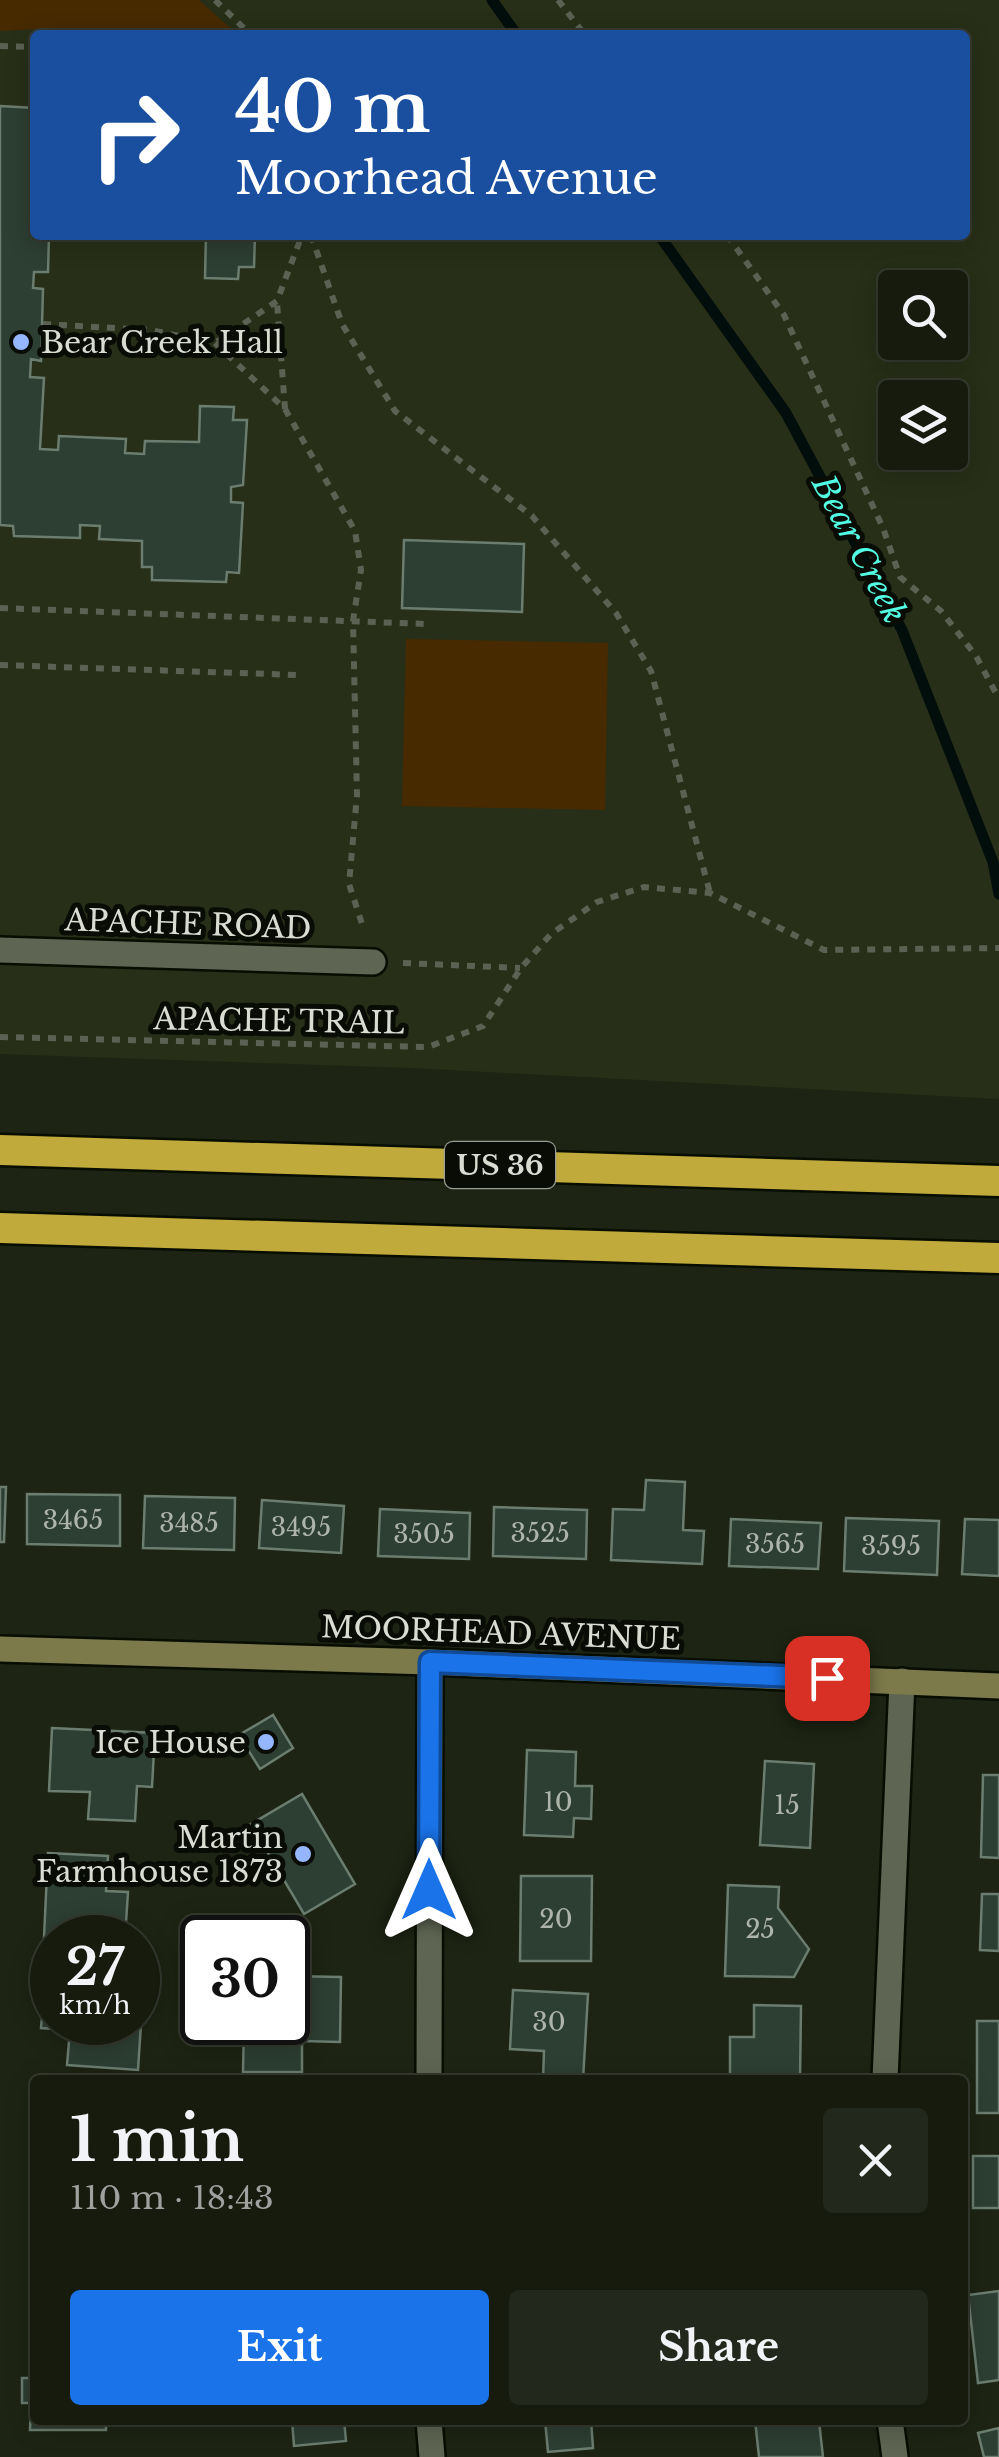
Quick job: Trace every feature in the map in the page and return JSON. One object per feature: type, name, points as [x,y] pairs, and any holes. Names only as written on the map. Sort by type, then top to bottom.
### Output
[{"type":"highway","name":"US 36","points":[[0,1150],[999,1181]]},
{"type":"highway","points":[[0,1228],[999,1258]]},
{"type":"street","name":"APACHE ROAD","points":[[0,950],[374,962]]},
{"type":"street","name":"MOORHEAD AVENUE","points":[[0,1649],[999,1686]]},
{"type":"street","points":[[429,2075],[430,1662]]},
{"type":"street","points":[[885,2075],[902,1681]]},
{"type":"street","points":[[430,2425],[432,2457]]},
{"type":"street","points":[[891,2425],[895,2457]]},
{"type":"path","points":[[214,0],[245,30]]},
{"type":"path","points":[[558,0],[580,30]]},
{"type":"path","points":[[0,46],[30,47]]},
{"type":"path","points":[[285,409],[277,300],[300,240]]},
{"type":"path","points":[[313,240],[342,324],[395,411],[532,516],[616,613],[651,671],[710,893],[824,950],[999,948]]},
{"type":"path","points":[[731,240],[784,316],[882,528],[900,578],[941,611],[976,656],[999,699]]},
{"type":"path","points":[[214,342],[277,300]]},
{"type":"path","points":[[43,324],[150,330],[214,342],[285,409],[355,532],[361,570],[353,621],[357,796],[349,884],[374,962]]},
{"type":"path","points":[[0,608],[426,624]]},
{"type":"path","points":[[0,665],[298,676]]},
{"type":"path","name":"APACHE TRAIL","points":[[0,1037],[428,1047],[483,1026],[521,968],[551,934],[597,902],[644,887],[710,893]]},
{"type":"path","name":"APACHE TRAIL","points":[[374,962],[521,968]]},
{"type":"shaded area","points":[[0,0],[999,0],[999,1099],[412,1068],[0,1054]]},
{"type":"shaded area","points":[[0,0],[199,0],[232,30],[37,29],[0,31]]},
{"type":"shaded area","points":[[406,639],[608,643],[605,810],[402,806]]},
{"type":"building","name":"Bear Creek Hall","points":[[0,106],[30,108],[30,240],[49,240],[48,272],[34,272],[33,288],[43,289],[41,361],[31,359],[30,377],[44,378],[40,449],[58,450],[59,436],[126,439],[125,453],[144,454],[145,441],[199,442],[200,406],[234,407],[233,420],[247,420],[243,485],[231,487],[231,502],[243,503],[239,573],[227,572],[226,582],[152,580],[152,567],[142,567],[142,541],[99,539],[100,526],[80,525],[80,538],[14,536],[13,526],[0,525]]},
{"type":"building","name":"Bear Creek Hall","points":[[206,240],[255,240],[254,267],[239,267],[238,279],[205,278]]},
{"type":"building","points":[[404,540],[524,544],[522,612],[402,608]]},
{"type":"building","points":[[646,1480],[685,1482],[683,1530],[704,1531],[702,1564],[611,1560],[613,1509],[644,1510]]},
{"type":"building","points":[[0,1487],[6,1487],[4,1542],[0,1542]]},
{"type":"building","points":[[27,1494],[120,1495],[120,1546],[27,1544]]},
{"type":"building","points":[[145,1496],[235,1498],[234,1550],[143,1548]]},
{"type":"building","points":[[262,1500],[344,1506],[341,1553],[259,1548]]},
{"type":"building","points":[[494,1507],[587,1510],[586,1559],[493,1556]]},
{"type":"building","points":[[380,1509],[470,1513],[469,1559],[378,1556]]},
{"type":"building","points":[[846,1518],[939,1521],[937,1575],[844,1571]]},
{"type":"building","points":[[731,1519],[821,1523],[818,1569],[729,1566]]},
{"type":"building","points":[[965,1519],[999,1520],[999,1576],[962,1574]]},
{"type":"building","name":"Ice House","points":[[273,1715],[293,1748],[260,1769],[239,1735]]},
{"type":"building","points":[[52,1728],[155,1733],[152,1787],[137,1786],[135,1821],[88,1819],[90,1792],[49,1791]]},
{"type":"building","points":[[527,1750],[576,1752],[575,1786],[592,1786],[591,1819],[574,1818],[573,1837],[524,1835]]},
{"type":"building","points":[[765,1761],[814,1764],[810,1848],[760,1845]]},
{"type":"building","points":[[983,1775],[999,1775],[999,1858],[981,1857]]},
{"type":"building","name":"Martin Farmhouse 1873","points":[[302,1794],[355,1884],[304,1914],[251,1824]]},
{"type":"building","points":[[48,1853],[108,1856],[106,1891],[128,1892],[126,1915],[45,1915]]},
{"type":"building","points":[[521,1876],[592,1876],[591,1961],[520,1961]]},
{"type":"building","points":[[728,1885],[779,1887],[778,1908],[809,1949],[794,1977],[725,1976]]},
{"type":"building","points":[[982,1894],[999,1894],[999,1951],[980,1950]]},
{"type":"building","points":[[310,1976],[341,1977],[340,2042],[310,2041]]},
{"type":"building","points":[[513,1990],[588,1994],[583,2075],[543,2075],[544,2051],[510,2049]]},
{"type":"building","points":[[754,2005],[801,2006],[800,2075],[730,2075],[730,2037],[754,2037]]},
{"type":"building","points":[[977,2021],[999,2021],[999,2113],[977,2113]]},
{"type":"building","points":[[69,2045],[140,2045],[138,2070],[67,2065]]},
{"type":"building","points":[[244,2045],[302,2045],[302,2072],[243,2072]]},
{"type":"building","points":[[973,2156],[999,2156],[999,2208],[973,2208]]},
{"type":"building","points":[[999,2291],[999,2380],[978,2383],[968,2295]]},
{"type":"building","points":[[22,2378],[30,2378],[30,2403],[22,2403]]},
{"type":"building","points":[[30,2425],[106,2425],[106,2430],[30,2430]]},
{"type":"building","points":[[292,2425],[344,2425],[346,2441],[294,2446]]},
{"type":"building","points":[[545,2425],[591,2425],[593,2448],[548,2452]]},
{"type":"building","points":[[756,2425],[819,2425],[823,2457],[759,2457]]},
{"type":"building","points":[[999,2428],[999,2457],[984,2457],[978,2433]]},
{"type":"waterway","name":"Bear Creek","points":[[492,0],[513,30]]},
{"type":"waterway","name":"Bear Creek","points":[[663,240],[786,413],[902,630],[993,862],[999,894]]},
{"type":"place","name":"Bear Creek Hall","points":[[21,342]]},
{"type":"place","name":"Ice House","points":[[266,1742]]},
{"type":"place","name":"Martin Farmhouse 1873","points":[[303,1854]]},
{"type":"route","points":[[429,1890],[430,1662],[827,1678]]}]
